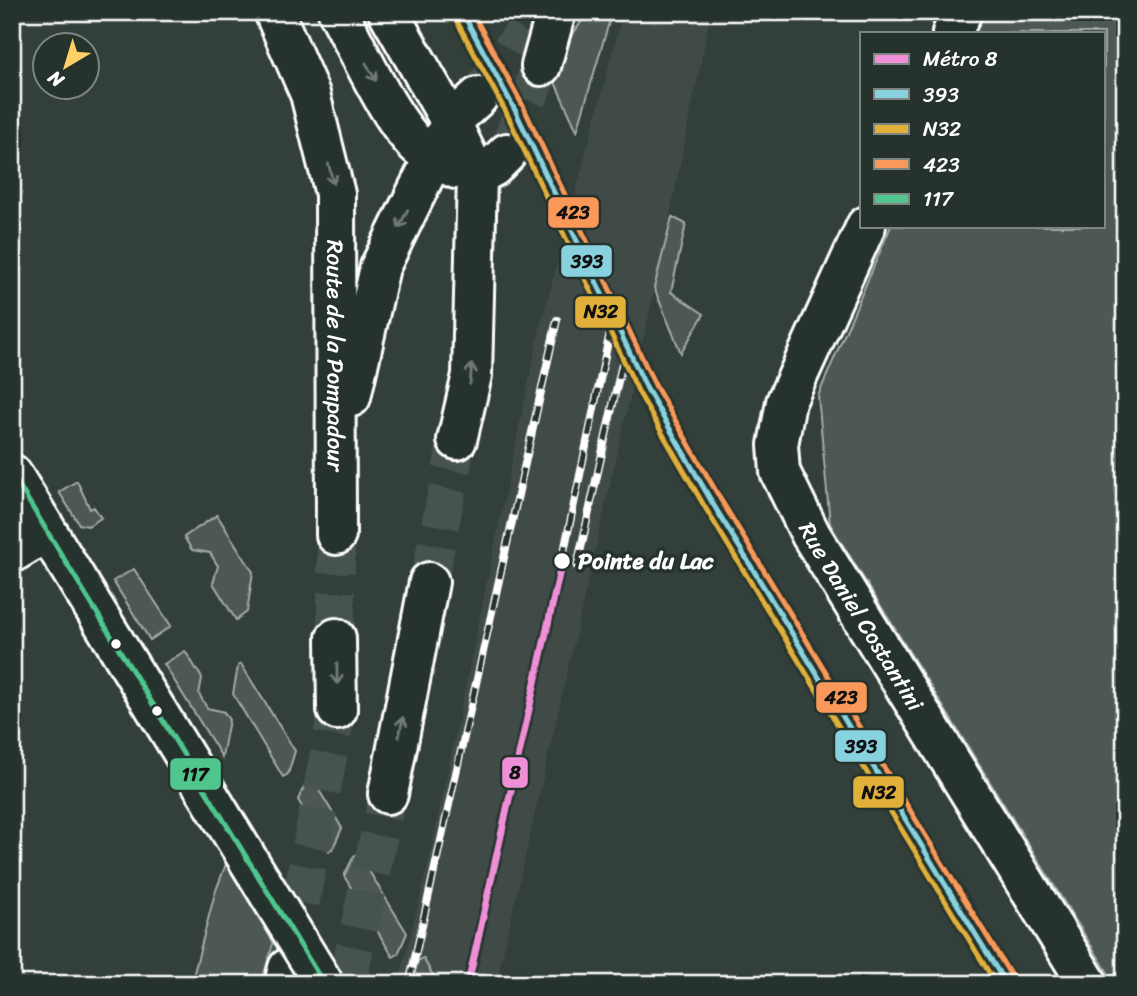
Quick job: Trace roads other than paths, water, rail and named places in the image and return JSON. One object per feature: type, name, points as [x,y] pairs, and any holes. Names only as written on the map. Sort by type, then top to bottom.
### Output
[{"type":"main road","name":"Route de la Pompadour","points":[[274,12],[310,94],[335,194],[336,467]]},
{"type":"main road","points":[[338,12],[400,124],[416,144],[433,158],[477,176]]},
{"type":"main road","points":[[388,12],[465,109],[477,176],[472,375],[457,440]]},
{"type":"main road","points":[[952,32],[961,12]]},
{"type":"main road","points":[[541,66],[544,18]]},
{"type":"main road","name":"Route de la Pompadour","points":[[336,467],[380,267],[433,158],[465,109]]},
{"type":"main road","points":[[477,176],[507,153]]},
{"type":"main road","name":"Rue Daniel Costantini","points":[[865,228],[786,402],[778,445],[780,472],[811,535],[1088,984]]},
{"type":"main road","points":[[336,467],[336,535]]},
{"type":"main road","points":[[12,474],[324,984]]},
{"type":"main road","points":[[12,553],[47,532]]},
{"type":"main road","points":[[388,793],[429,582]]},
{"type":"main road","points":[[337,638],[337,710]]},
{"type":"tunnel","points":[[478,97],[524,31]]},
{"type":"tunnel","points":[[507,153],[541,66]]},
{"type":"tunnel","points":[[429,582],[457,440]]},
{"type":"tunnel","points":[[336,535],[336,638]]},
{"type":"tunnel","points":[[290,959],[337,710]]},
{"type":"tunnel","points":[[347,984],[388,794]]},
{"type":"railway","points":[[409,984],[557,320]]},
{"type":"railway","points":[[562,561],[610,332]]},
{"type":"railway","points":[[577,566],[627,341]]},
{"type":"metro line","name":"8","points":[[468,984],[562,561]]},
{"type":"place","name":"Pointe du Lac","points":[[562,561]]}]
